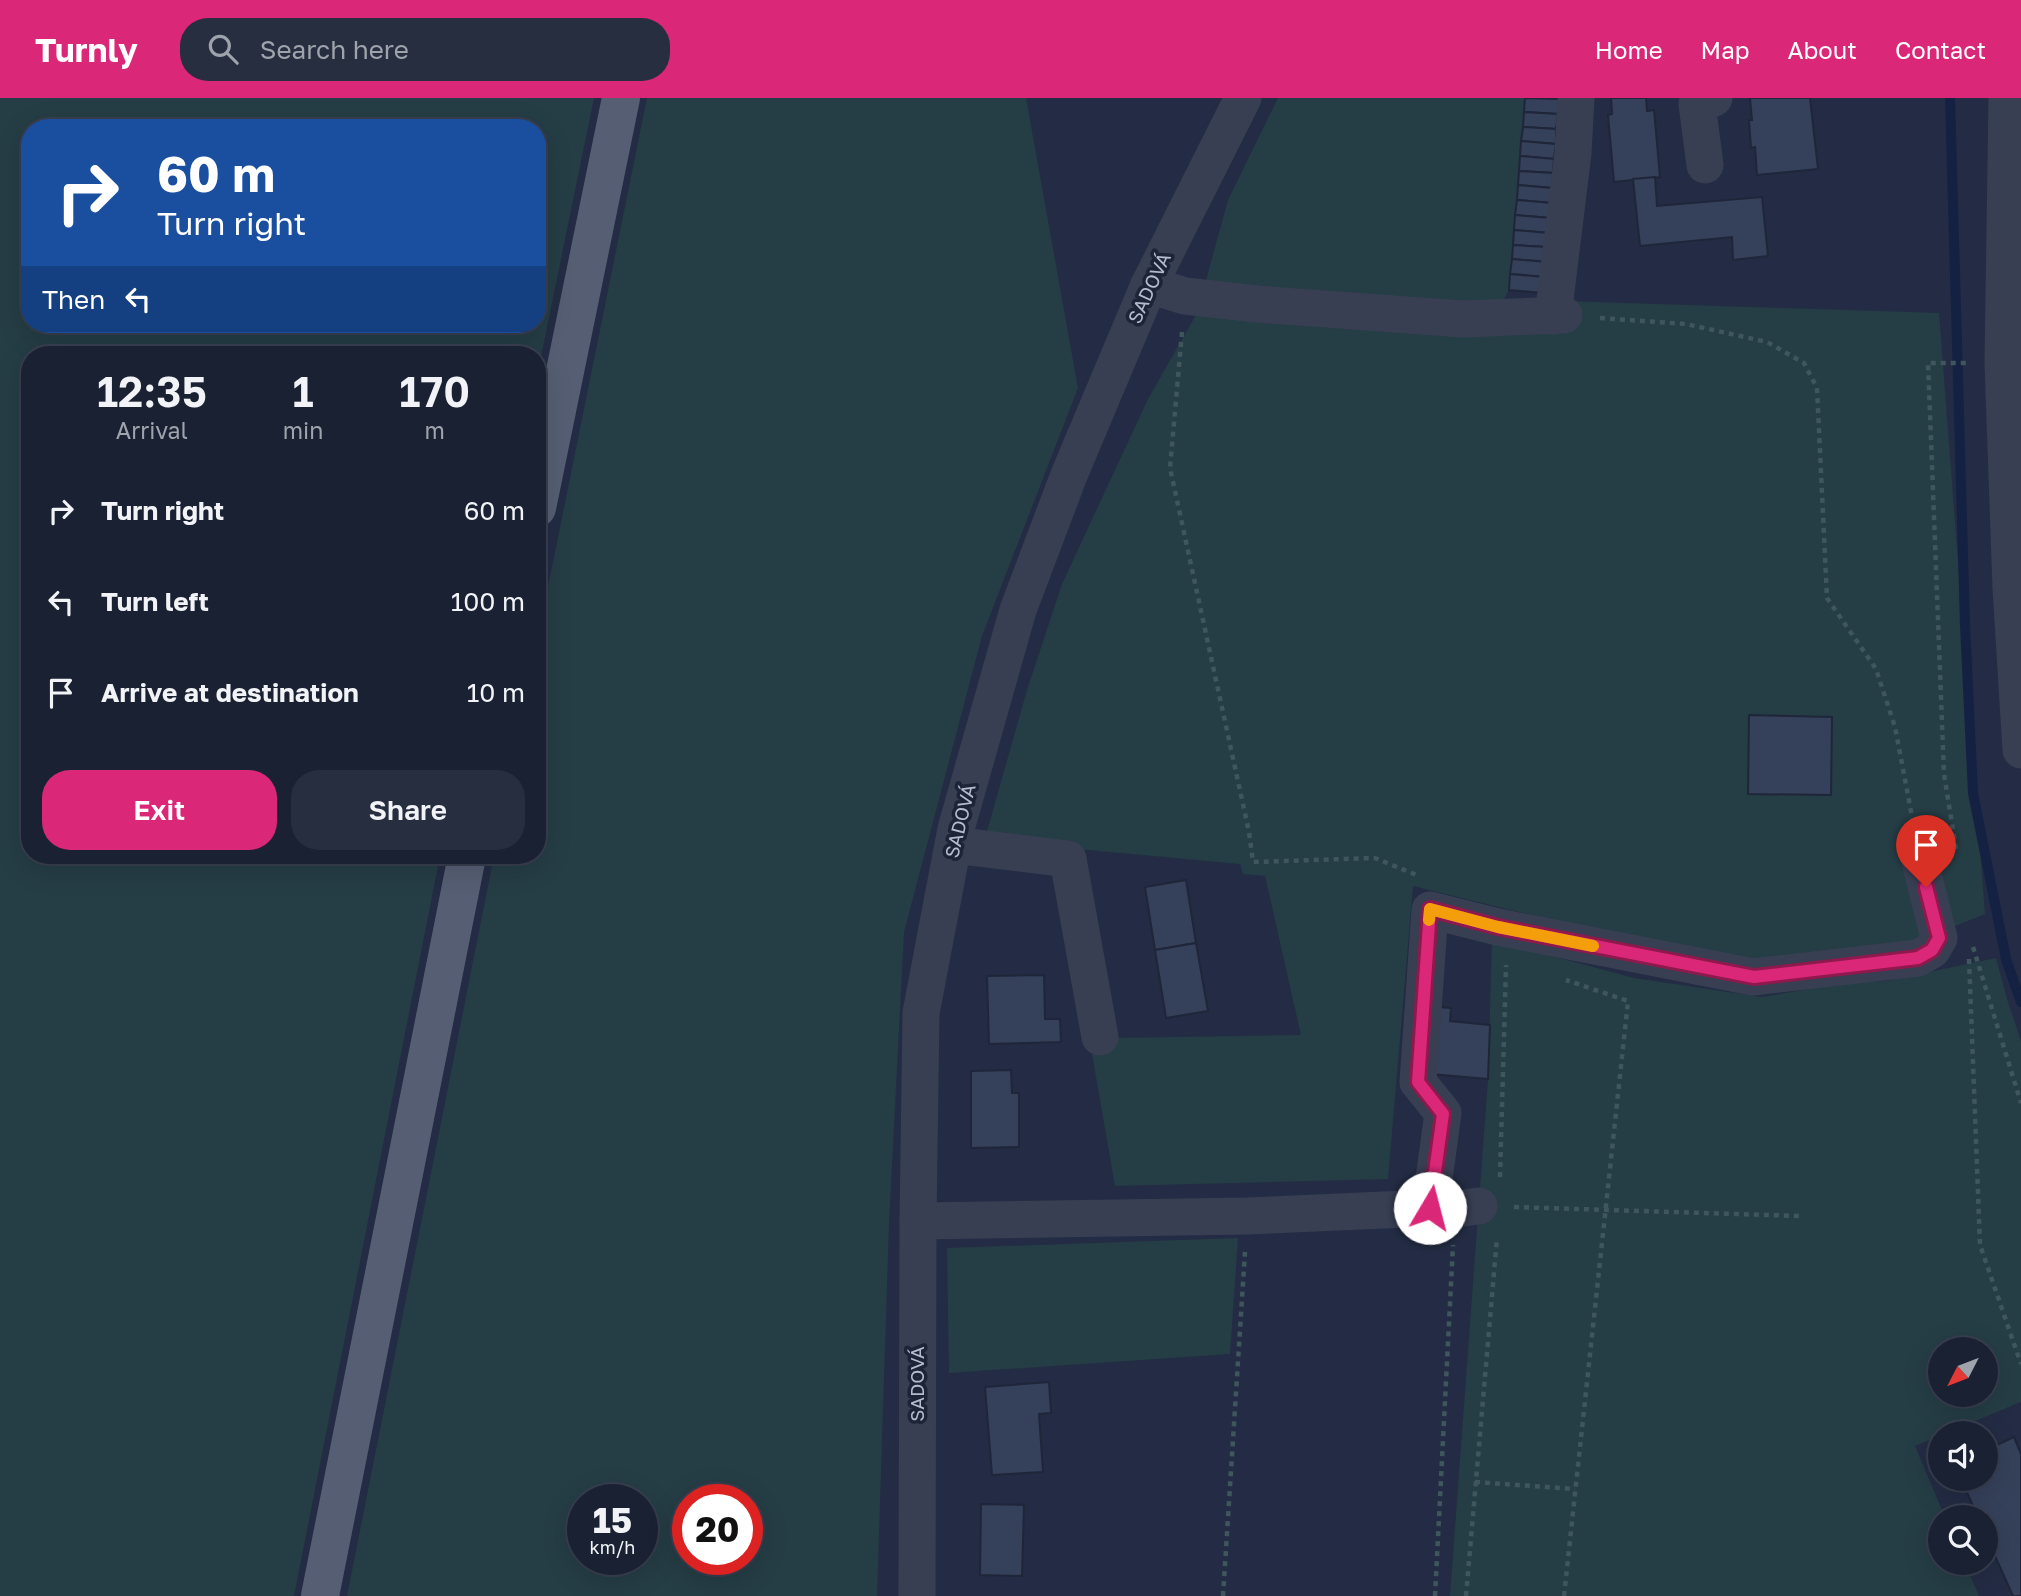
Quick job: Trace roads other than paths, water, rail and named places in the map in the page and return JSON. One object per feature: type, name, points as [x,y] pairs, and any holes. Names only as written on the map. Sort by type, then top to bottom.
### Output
[{"type":"main road","points":[[546,464],[621,98]]},
{"type":"main road","points":[[320,1596],[465,864]]},
{"type":"street","name":"SADOVÁ","points":[[917,1596],[921,1013],[953,845],[1018,610],[1069,475],[1149,285],[1243,98]]},
{"type":"street","points":[[1149,285],[1185,296],[1257,304],[1463,319],[1559,316],[1576,98]]},
{"type":"street","points":[[1705,165],[1697,104],[1714,98]]},
{"type":"street","points":[[2007,98],[2003,363],[2011,588],[2021,750]]},
{"type":"street","points":[[953,845],[1068,859],[1100,1037]]},
{"type":"street","points":[[918,1221],[1247,1216],[1454,1208],[1443,1114],[1418,1082],[1430,909],[1498,927],[1754,977],[1918,958],[1932,950],[1939,938],[1920,862]]},
{"type":"waterway","points":[[1950,98],[1965,625],[1973,793],[2006,959],[2021,1002]]}]
